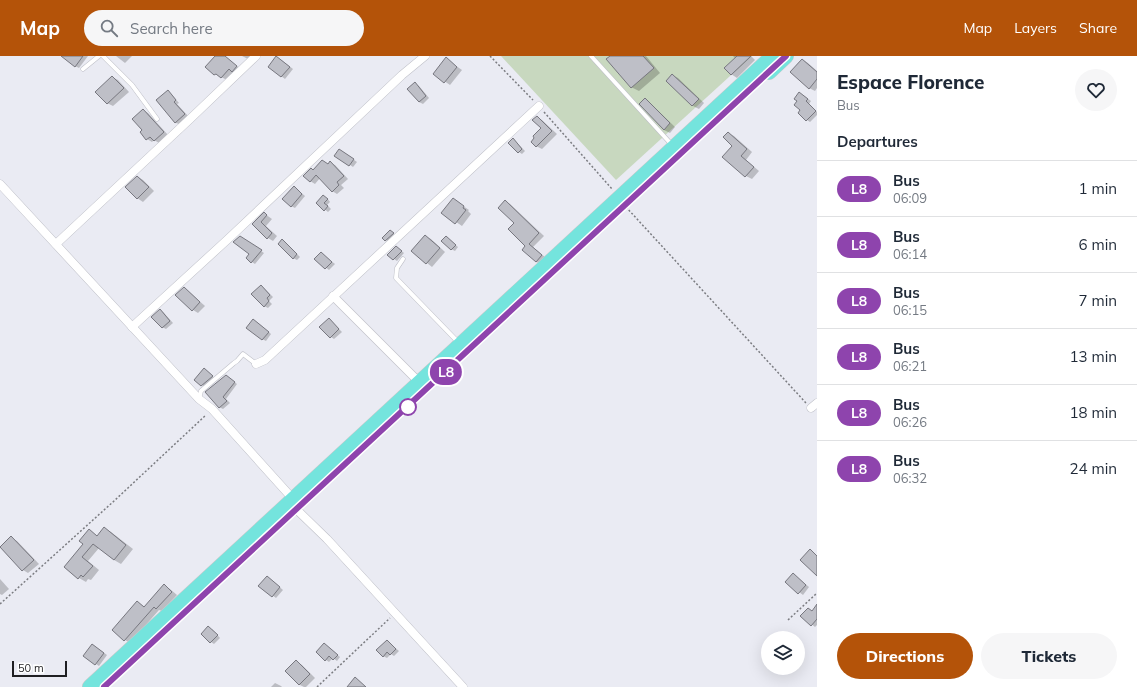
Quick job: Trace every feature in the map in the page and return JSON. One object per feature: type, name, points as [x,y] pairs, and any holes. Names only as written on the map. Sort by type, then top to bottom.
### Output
[{"type":"highway","points":[[90,687],[295,504],[378,435],[622,202],[674,147],[773,56]]},
{"type":"highway","points":[[104,687],[461,345],[786,56]]},
{"type":"street","points":[[56,244],[256,56]]},
{"type":"street","points":[[132,327],[425,56]]},
{"type":"street","points":[[256,364],[265,360],[539,106]]},
{"type":"street","points":[[0,184],[199,400],[212,409],[326,539],[463,687]]},
{"type":"street","points":[[333,296],[420,383]]},
{"type":"lane","points":[[84,69],[99,56]]},
{"type":"lane","points":[[103,56],[132,85],[157,119]]},
{"type":"lane","points":[[591,56],[674,147]]},
{"type":"lane","points":[[403,259],[397,268],[396,278],[461,345]]},
{"type":"lane","points":[[199,400],[201,391],[238,361],[243,354],[256,364]]},
{"type":"path","points":[[490,56],[539,106],[622,202],[814,406]]},
{"type":"path","points":[[0,604],[114,501],[212,409]]},
{"type":"path","points":[[788,620],[817,593]]},
{"type":"path","points":[[317,687],[395,613]]},
{"type":"green space","points":[[501,56],[752,56],[616,180]]},
{"type":"building","points":[[61,56],[83,56],[75,67]]},
{"type":"building","points":[[215,56],[225,56],[237,66],[232,72],[229,69],[221,78],[216,74],[214,75],[205,67]]},
{"type":"building","points":[[276,56],[290,67],[281,77],[268,67]]},
{"type":"building","points":[[610,56],[643,56],[654,68],[631,88],[606,59]]},
{"type":"building","points":[[737,56],[751,56],[731,75],[724,68]]},
{"type":"building","points":[[446,57],[457,67],[444,83],[433,74]]},
{"type":"building","points":[[802,59],[817,72],[817,79],[809,89],[790,72]]},
{"type":"building","points":[[672,74],[699,99],[692,106],[666,81]]},
{"type":"building","points":[[112,76],[124,88],[107,104],[95,92]]},
{"type":"building","points":[[415,82],[426,96],[419,102],[407,89]]},
{"type":"building","points":[[168,90],[176,100],[174,102],[185,114],[175,123],[156,100]]},
{"type":"building","points":[[799,92],[808,99],[806,101],[816,111],[806,121],[798,113],[800,110],[794,105],[797,101],[794,99]]},
{"type":"building","points":[[645,98],[670,123],[664,130],[639,104]]},
{"type":"building","points":[[143,109],[164,132],[154,141],[150,137],[146,140],[140,132],[142,130],[132,119]]},
{"type":"building","points":[[537,116],[552,131],[536,147],[531,142],[534,138],[533,136],[541,128],[532,120]]},
{"type":"building","points":[[728,132],[747,149],[741,156],[754,167],[745,177],[722,157],[732,146],[723,137]]},
{"type":"building","points":[[513,138],[522,149],[518,153],[508,143]]},
{"type":"building","points":[[339,149],[354,159],[349,166],[334,156]]},
{"type":"building","points":[[322,160],[328,164],[330,161],[344,176],[337,182],[339,185],[332,192],[316,175],[310,182],[303,176],[311,168],[313,170]]},
{"type":"building","points":[[137,176],[149,187],[137,199],[125,187]]},
{"type":"building","points":[[294,186],[302,194],[291,207],[282,199]]},
{"type":"building","points":[[323,195],[328,199],[324,203],[328,206],[324,211],[316,203]]},
{"type":"building","points":[[453,198],[464,206],[463,208],[466,210],[455,224],[441,213]]},
{"type":"building","points":[[505,200],[539,233],[529,244],[542,255],[536,262],[522,250],[525,246],[508,229],[514,223],[498,208]]},
{"type":"building","points":[[264,212],[267,215],[261,222],[272,233],[267,239],[252,224]]},
{"type":"building","points":[[390,230],[394,233],[385,241],[382,238]]},
{"type":"building","points":[[425,235],[440,248],[426,264],[411,251]]},
{"type":"building","points":[[240,236],[262,250],[251,263],[246,258],[249,254],[233,242]]},
{"type":"building","points":[[446,236],[456,245],[451,250],[441,241]]},
{"type":"building","points":[[282,239],[297,254],[293,259],[278,244]]},
{"type":"building","points":[[396,246],[402,251],[393,260],[387,255]]},
{"type":"building","points":[[321,252],[332,262],[325,269],[314,259]]},
{"type":"building","points":[[261,285],[270,295],[267,298],[269,301],[264,307],[251,294]]},
{"type":"building","points":[[184,287],[200,302],[192,311],[175,295]]},
{"type":"building","points":[[160,309],[170,321],[162,328],[151,317]]},
{"type":"building","points":[[329,318],[339,329],[330,338],[319,327]]},
{"type":"building","points":[[253,319],[269,332],[262,340],[246,328]]},
{"type":"building","points":[[204,368],[213,376],[201,386],[194,380]]},
{"type":"building","points":[[226,375],[235,382],[223,397],[227,401],[219,408],[205,392]]},
{"type":"building","points":[[104,527],[126,545],[114,560],[93,544],[82,557],[93,566],[83,577],[81,575],[78,579],[64,567],[83,544],[79,541],[89,529],[97,536]]},
{"type":"building","points":[[11,536],[34,560],[22,571],[0,547]]},
{"type":"building","points":[[810,549],[817,556],[817,576],[800,560]]},
{"type":"building","points":[[793,573],[806,585],[798,594],[785,582]]},
{"type":"building","points":[[267,576],[280,587],[272,597],[258,586]]},
{"type":"building","points":[[164,584],[172,592],[156,609],[154,607],[124,641],[112,630],[137,601],[144,607]]},
{"type":"building","points":[[817,604],[817,619],[811,626],[800,616],[808,608],[812,611]]},
{"type":"building","points":[[208,626],[218,635],[210,643],[201,634]]},
{"type":"building","points":[[387,640],[396,649],[390,655],[387,652],[383,657],[376,650]]},
{"type":"building","points":[[324,643],[338,655],[333,660],[329,656],[325,661],[316,652]]},
{"type":"building","points":[[92,644],[104,653],[95,665],[83,656]]},
{"type":"building","points":[[296,660],[310,674],[299,685],[285,671]]},
{"type":"building","points":[[355,677],[366,687],[347,687]]},
{"type":"bus line","name":"L8","points":[[104,687],[786,56]]}]
